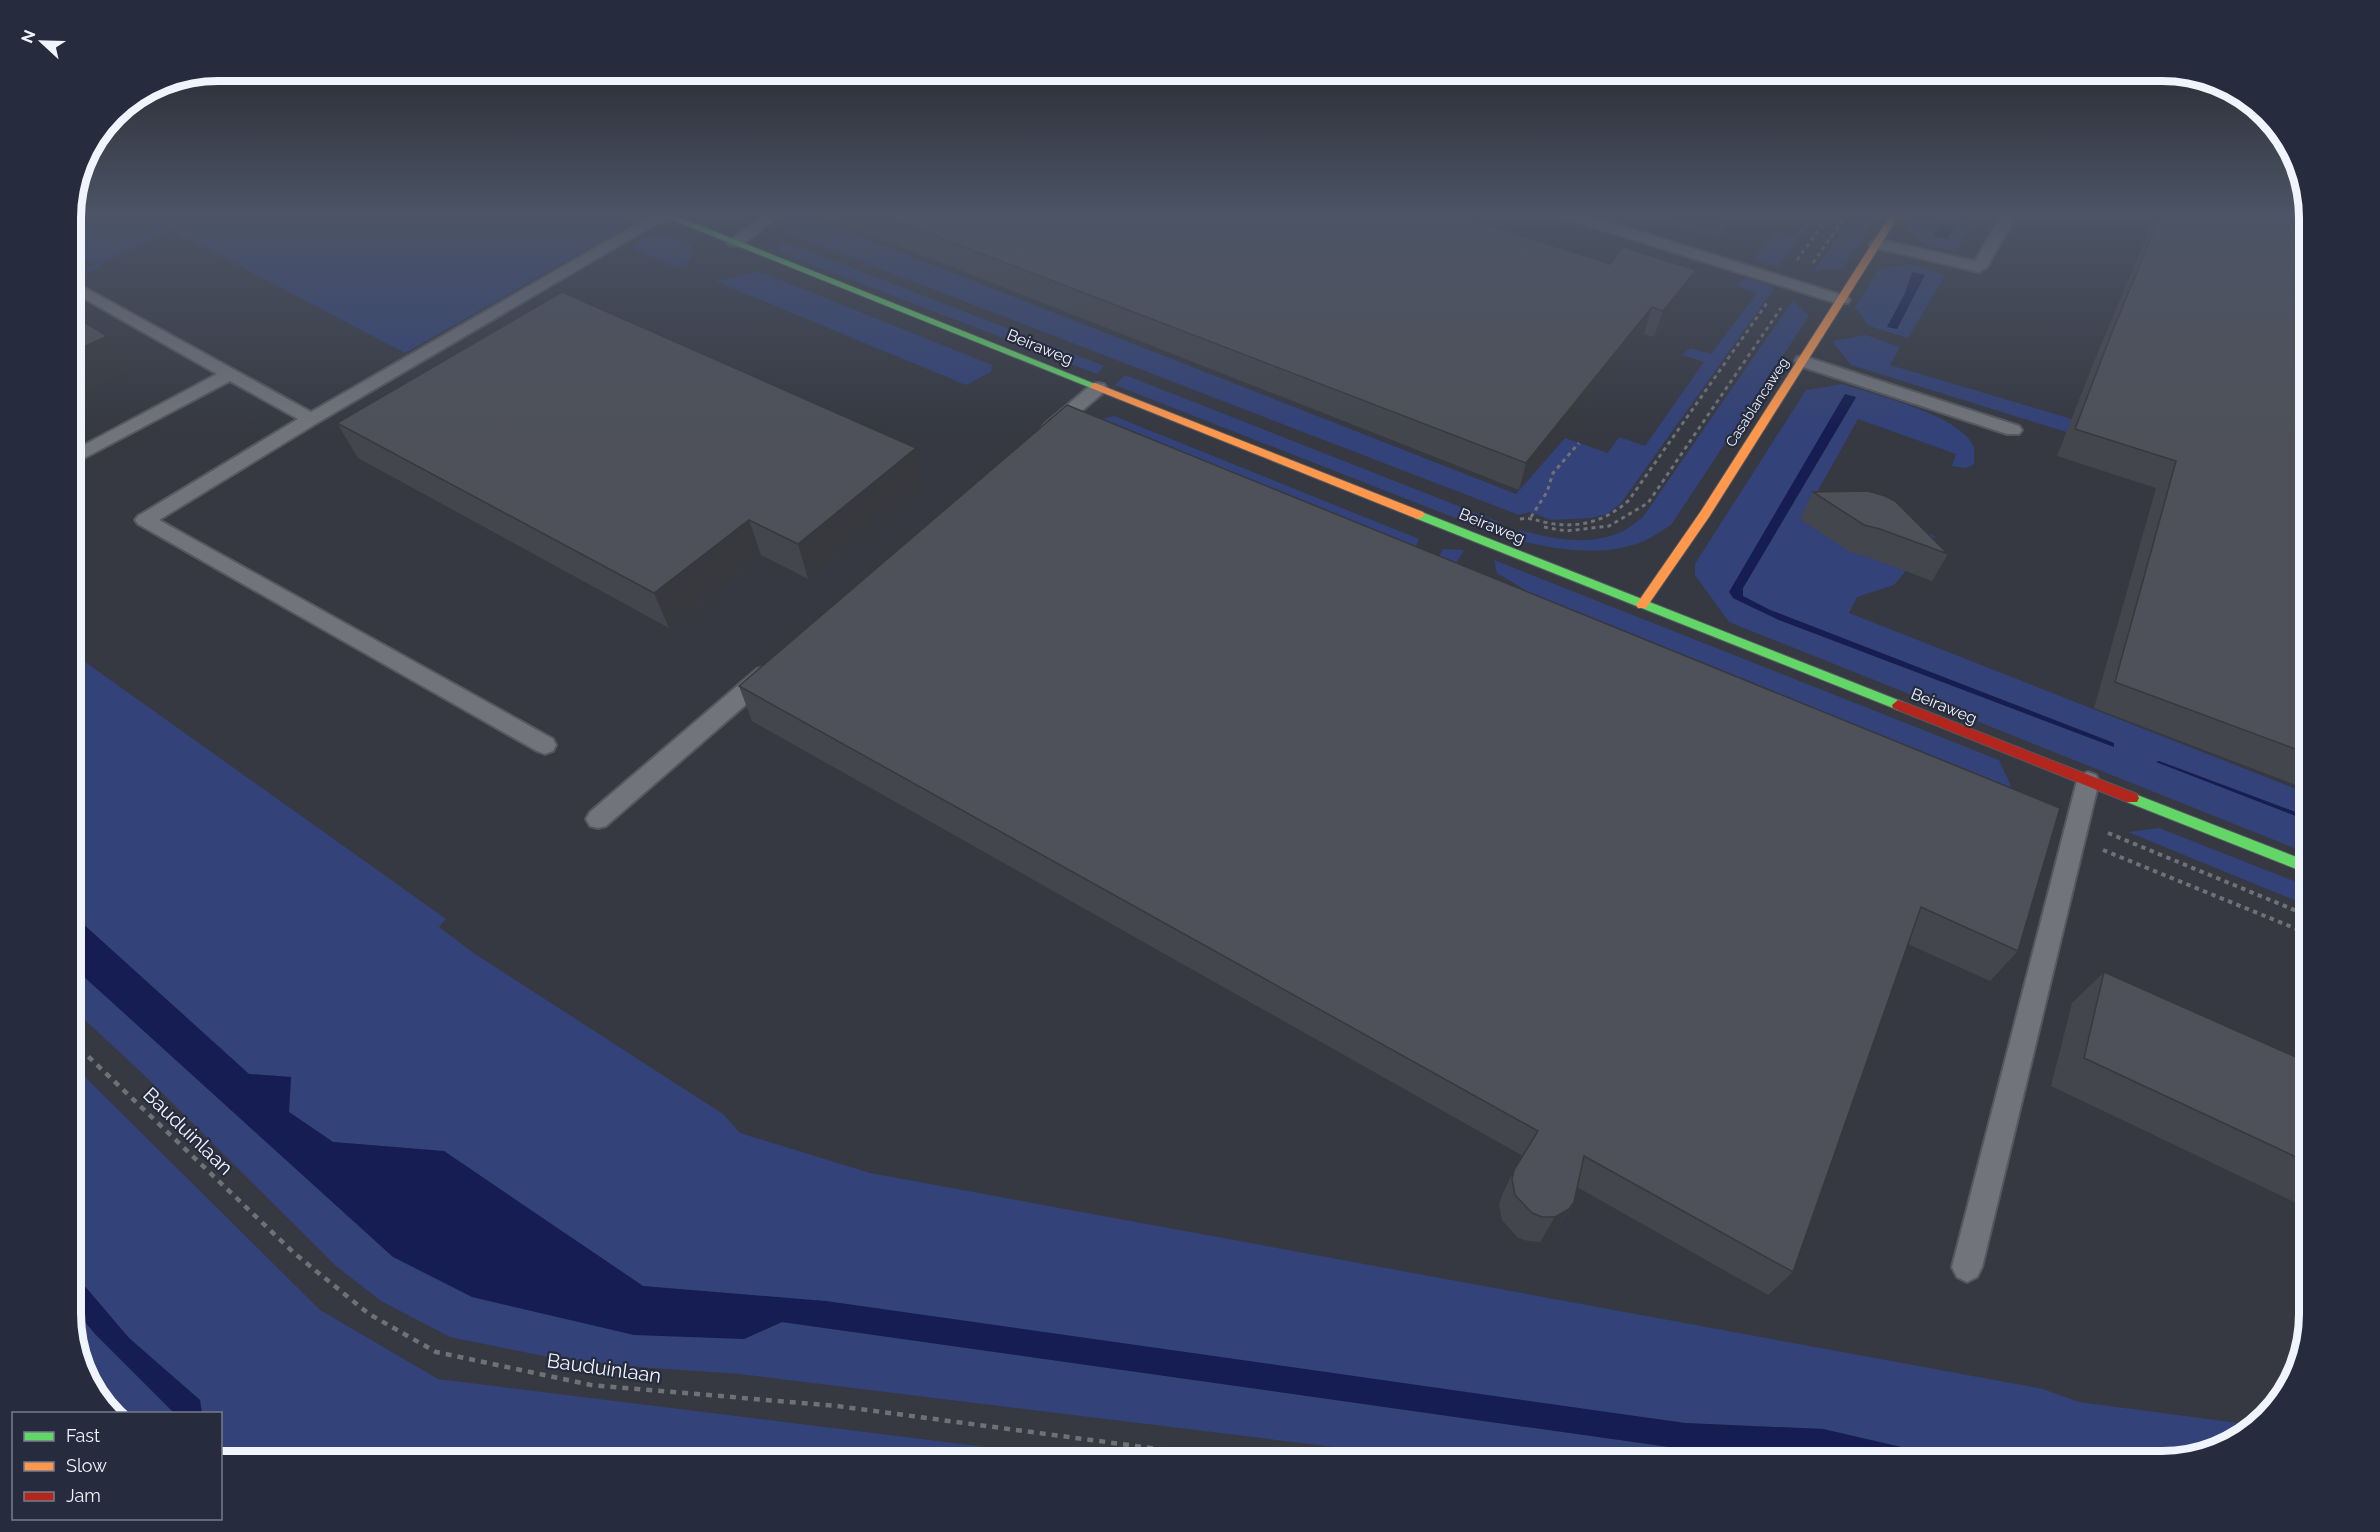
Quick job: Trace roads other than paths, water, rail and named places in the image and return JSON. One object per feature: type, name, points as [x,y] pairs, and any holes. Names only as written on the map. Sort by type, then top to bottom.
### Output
[{"type":"street","name":"Beiraweg","points":[[842,285],[1642,605],[2299,864]]},
{"type":"street","name":"Casablancaweg","points":[[1642,605],[1705,514],[1851,285]]},
{"type":"lane","points":[[541,285],[311,419],[145,520],[544,745]]},
{"type":"lane","points":[[1794,285],[1842,300]]},
{"type":"lane","points":[[81,291],[228,375],[311,419]]},
{"type":"lane","points":[[1803,361],[2013,430]]},
{"type":"lane","points":[[81,454],[228,375]]},
{"type":"lane","points":[[1035,441],[1098,387]]},
{"type":"lane","points":[[598,819],[777,665]]},
{"type":"lane","points":[[1967,1268],[2088,781]]}]
